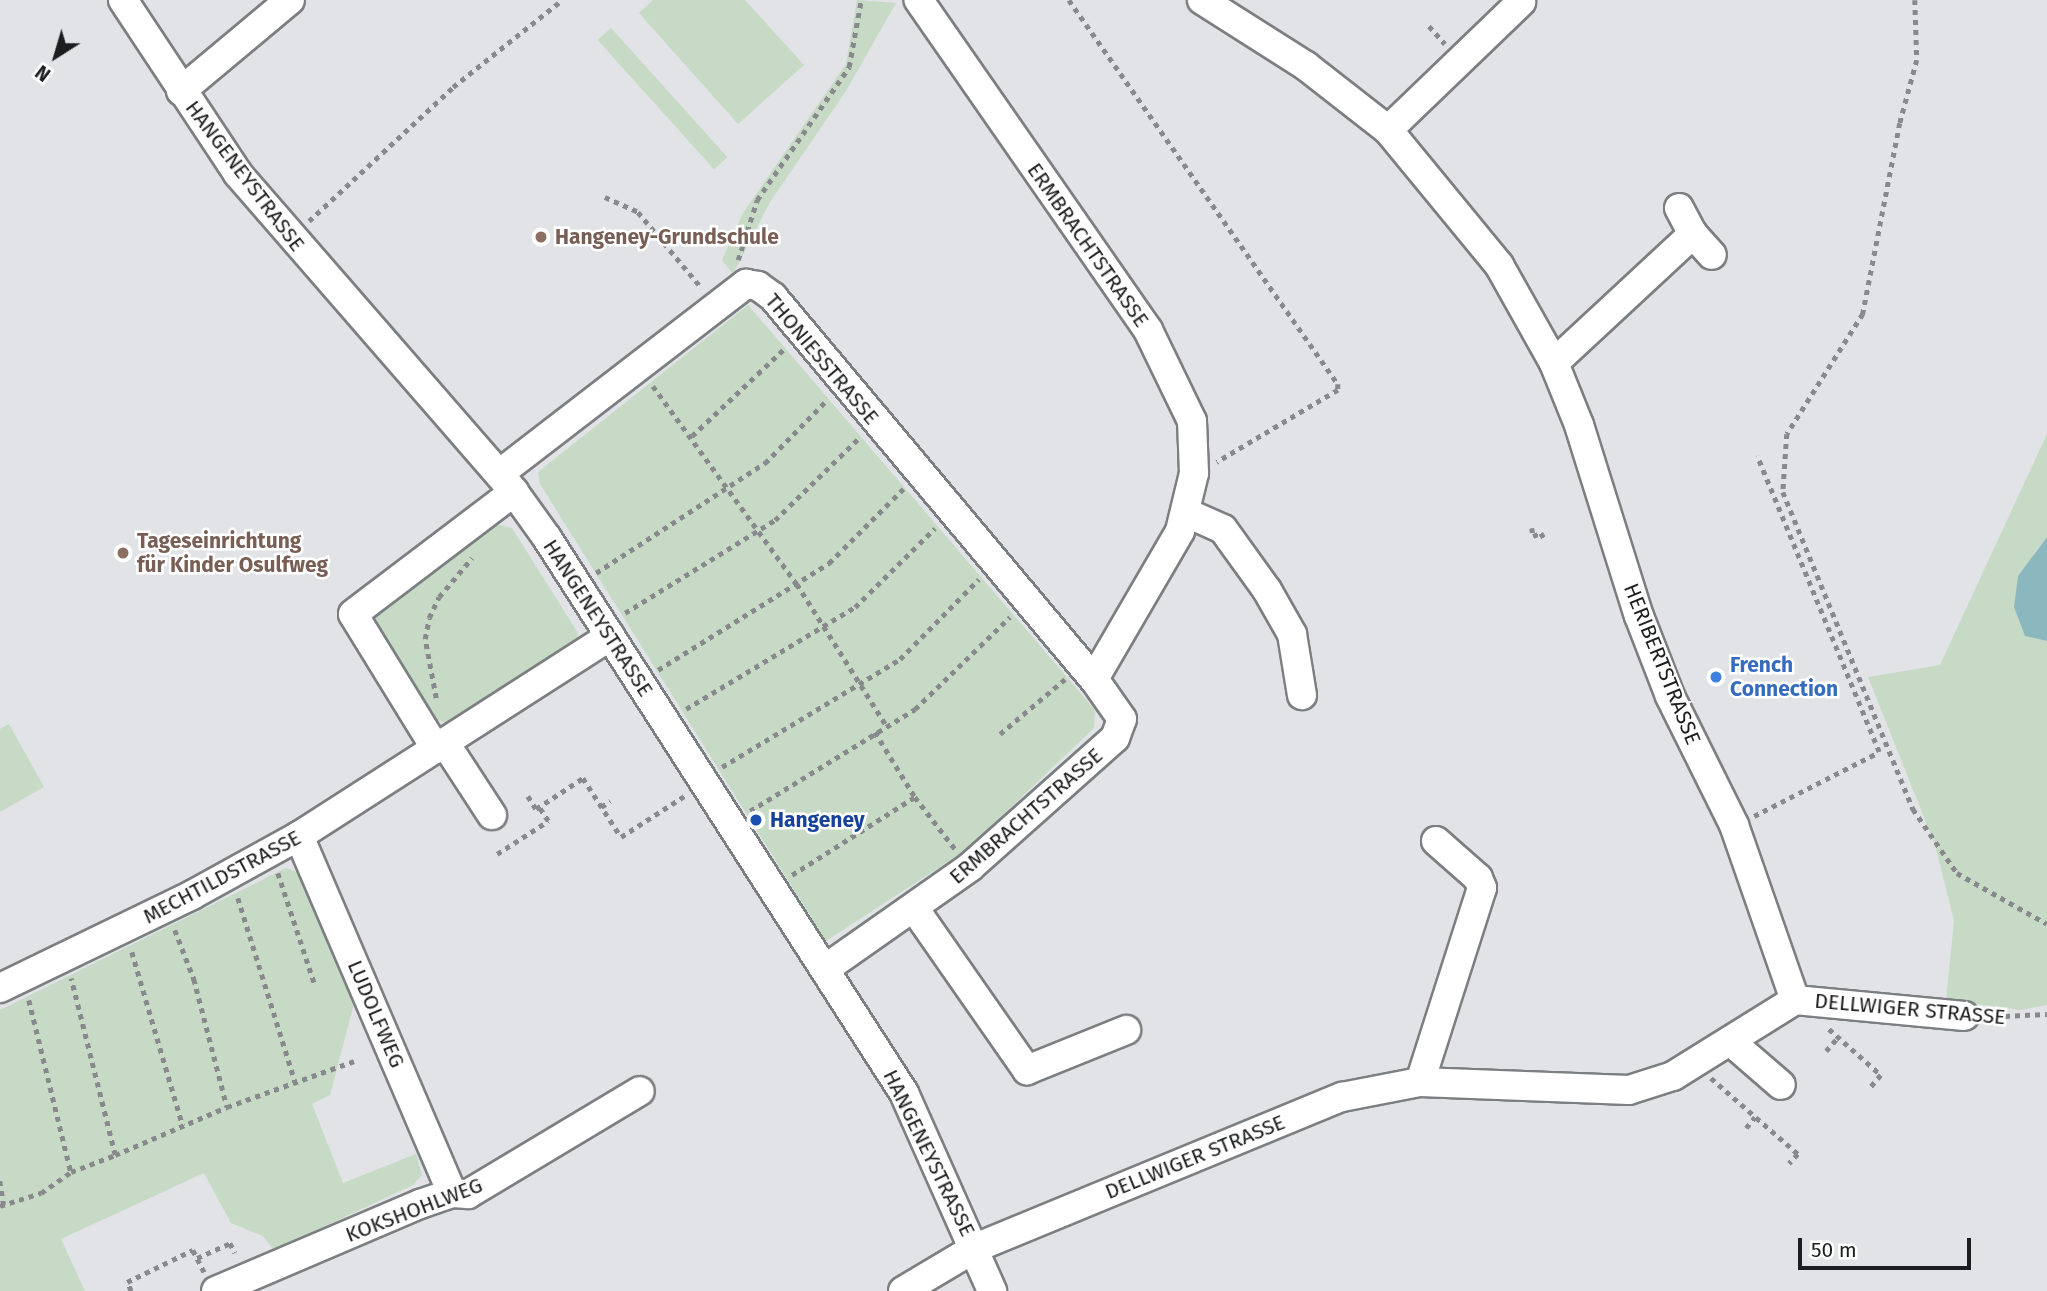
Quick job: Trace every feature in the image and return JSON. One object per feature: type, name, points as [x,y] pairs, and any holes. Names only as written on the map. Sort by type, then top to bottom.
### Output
[{"type":"street","name":"HANGENEYSTRASSE","points":[[124,0],[181,92],[238,174],[290,239],[507,483],[577,585],[665,722],[695,787],[731,823],[904,1093],[992,1291]]},
{"type":"street","points":[[181,92],[290,0]]},
{"type":"street","name":"ERMBRACHTSTRASSE","points":[[825,969],[970,867],[1115,738],[1122,719],[1088,672],[1186,513],[1194,473],[1192,421],[1148,330],[919,0]]},
{"type":"street","name":"HERIBERTSTRASSE","points":[[1202,0],[1306,66],[1388,131],[1499,265],[1554,363],[1579,425],[1657,662],[1734,825],[1795,1000]]},
{"type":"street","points":[[1388,131],[1521,2]]},
{"type":"street","points":[[1679,208],[1693,234],[1712,256]]},
{"type":"street","points":[[1554,363],[1693,234]]},
{"type":"street","name":"THONIESSTRASSE","points":[[507,483],[638,367],[746,284],[758,286],[773,297],[994,564],[1088,672]]},
{"type":"street","points":[[492,816],[440,746],[353,614],[507,483]]},
{"type":"street","points":[[1186,513],[1223,529],[1268,590],[1292,634],[1302,695]]},
{"type":"street","name":"MECHTILDSTRASSE","points":[[13,989],[299,836],[440,746],[606,631]]},
{"type":"street","name":"LUDOLFWEG","points":[[299,836],[452,1193]]},
{"type":"street","points":[[1420,1082],[1482,888],[1478,878],[1436,841]]},
{"type":"street","points":[[915,908],[1027,1070],[1126,1030]]},
{"type":"street","name":"DELLWIGER STRASSE","points":[[903,1291],[975,1248],[1342,1097],[1420,1082],[1629,1090],[1656,1084],[1695,1064],[1795,1000],[1964,1016]]},
{"type":"street","points":[[1730,1041],[1781,1085]]},
{"type":"street","name":"KOKSHOHLWEG","points":[[212,1286],[452,1193],[468,1194],[640,1091]]},
{"type":"path","points":[[290,239],[453,88],[562,0]]},
{"type":"path","points":[[746,284],[737,263],[757,201],[849,67],[861,0]]},
{"type":"path","points":[[1069,0],[1338,384],[1338,390],[1246,448],[1194,473]]},
{"type":"path","points":[[1914,0],[1917,60],[1900,122],[1863,314],[1787,434],[1783,492],[1913,809],[1956,873],[2047,924]]},
{"type":"path","points":[[604,197],[638,212],[717,306]]},
{"type":"path","points":[[692,436],[802,331]]},
{"type":"path","points":[[638,367],[692,436],[797,584],[862,682],[886,725]]},
{"type":"path","points":[[577,585],[729,489],[765,463],[844,383]]},
{"type":"path","points":[[606,631],[775,520],[876,421]]},
{"type":"path","points":[[1734,825],[1879,752],[1757,456]]},
{"type":"path","points":[[639,682],[829,563],[919,474]]},
{"type":"path","points":[[665,722],[855,607],[951,512]]},
{"type":"path","points":[[1532,528],[1533,536],[1541,533],[1544,538]]},
{"type":"path","points":[[440,746],[425,639],[439,597],[478,550]]},
{"type":"path","points":[[528,796],[536,809],[583,778],[621,836],[900,659],[994,564]]},
{"type":"path","points":[[731,823],[915,709],[1026,601]]},
{"type":"path","points":[[1000,734],[1088,672]]},
{"type":"path","points":[[875,732],[915,797],[970,867]]},
{"type":"path","points":[[773,887],[915,797]]},
{"type":"path","points":[[601,807],[610,801]]},
{"type":"path","points":[[497,854],[548,821],[539,807]]},
{"type":"path","points":[[275,866],[303,937],[315,985]]},
{"type":"path","points":[[236,888],[295,1081]]},
{"type":"path","points":[[172,921],[194,979],[227,1107]]},
{"type":"path","points":[[129,942],[183,1126]]},
{"type":"path","points":[[68,971],[115,1154]]},
{"type":"path","points":[[13,989],[71,1172]]},
{"type":"path","points":[[1795,1000],[1881,1075],[1870,1088]]},
{"type":"path","name":"DELLWIGER STRASSE","points":[[1964,1016],[2024,1019],[2047,1014]]},
{"type":"path","points":[[1826,1051],[1838,1037]]},
{"type":"path","points":[[0,1181],[2,1205],[41,1193],[71,1172],[227,1107],[354,1061]]},
{"type":"path","points":[[1695,1064],[1798,1154],[1789,1164]]},
{"type":"path","points":[[1746,1128],[1755,1117]]},
{"type":"path","points":[[197,1258],[230,1243],[235,1253]]},
{"type":"path","points":[[131,1291],[127,1282],[193,1250],[212,1286]]},
{"type":"green space","points":[[653,0],[745,0],[804,65],[738,124],[639,13]]},
{"type":"green space","points":[[857,0],[896,3],[846,91],[770,202],[733,274],[722,260],[743,213],[846,64]]},
{"type":"green space","points":[[611,28],[727,157],[714,169],[598,40]]},
{"type":"green space","points":[[748,305],[1095,710],[1094,728],[966,850],[826,941],[540,484],[538,472]]},
{"type":"green space","points":[[2047,434],[2047,537],[2034,553],[2025,636],[2047,641],[2047,1005],[2021,1010],[1946,1000],[1954,921],[1935,845],[1868,677],[1940,665]]},
{"type":"green space","points":[[486,522],[512,528],[578,633],[577,640],[455,723],[447,723],[423,716],[366,622]]},
{"type":"green space","points":[[9,724],[44,787],[0,812],[0,729]]},
{"type":"green space","points":[[286,868],[297,872],[357,992],[330,1095],[312,1104],[343,1183],[416,1154],[422,1175],[413,1185],[274,1250],[263,1236],[231,1223],[204,1173],[61,1239],[85,1291],[0,1291],[0,1010]]},
{"type":"water","points":[[2047,537],[2047,641],[2025,636],[2014,607],[2018,576]]},
{"type":"place","name":"Hangeney-Grundschule","points":[[541,237]]},
{"type":"place","name":"Tageseinrichtung für Kinder Osulfweg","points":[[123,553]]},
{"type":"place","name":"French Connection","points":[[1716,677]]},
{"type":"place","name":"Hangeney","points":[[756,820]]}]
